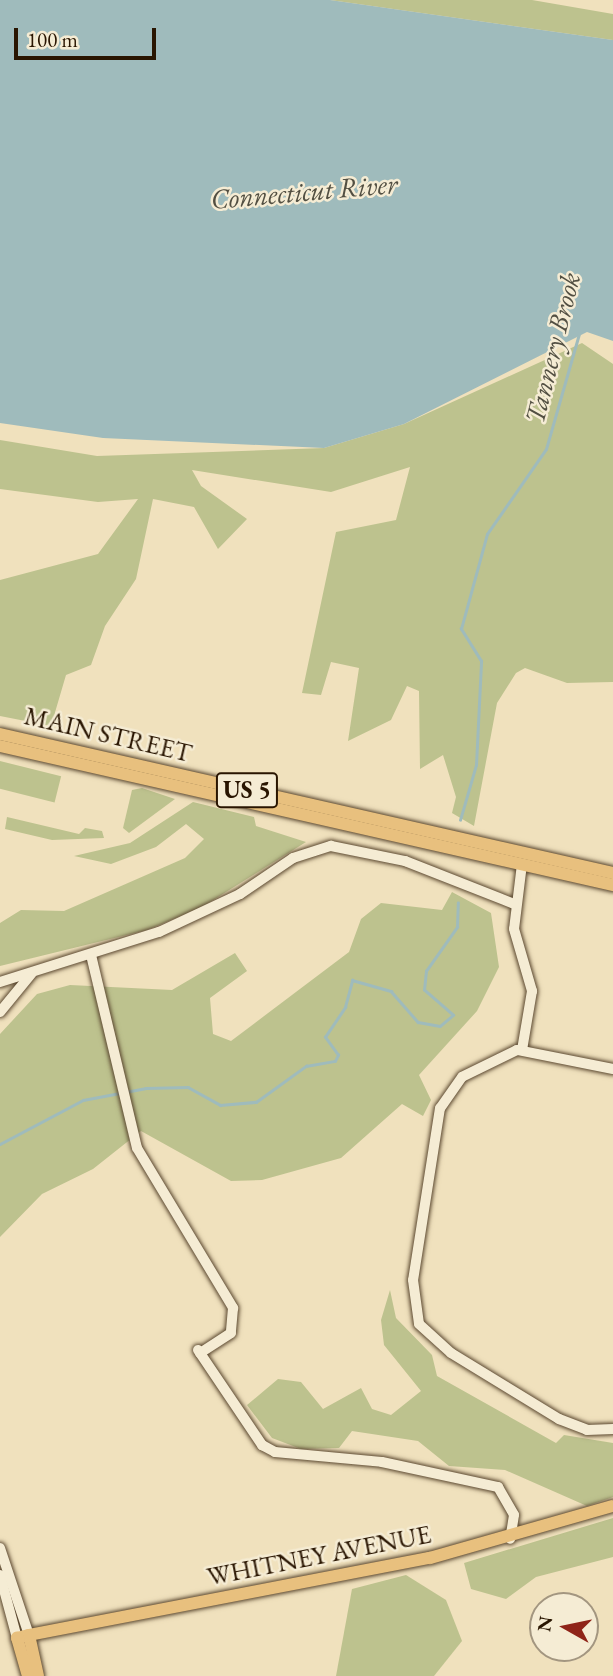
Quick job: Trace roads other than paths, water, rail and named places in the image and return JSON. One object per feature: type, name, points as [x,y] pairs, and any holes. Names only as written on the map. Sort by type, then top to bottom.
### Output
[{"type":"main road","name":"MAIN STREET","points":[[0,734],[493,852]]},
{"type":"main road","name":"MAIN STREET","points":[[0,746],[493,852]]},
{"type":"main road","name":"US 5","points":[[493,852],[522,864],[613,885]]},
{"type":"main road","name":"US 5","points":[[493,852],[613,873]]},
{"type":"main road","name":"WHITNEY AVENUE","points":[[23,1636],[510,1539],[613,1506]]},
{"type":"main road","points":[[23,1636],[28,1676]]},
{"type":"main road","points":[[23,1636],[38,1676]]},
{"type":"street","points":[[0,982],[92,955],[214,908],[293,858],[331,846],[405,861],[514,904]]},
{"type":"street","points":[[522,864],[514,904],[514,929],[532,991],[522,1050]]},
{"type":"street","points":[[92,955],[130,1128],[233,1308],[231,1333],[198,1350],[262,1445],[275,1452],[382,1462],[498,1487],[514,1515],[510,1539]]},
{"type":"street","points":[[0,1012],[33,972]]},
{"type":"street","points":[[613,1069],[522,1050],[470,1070],[440,1108],[416,1246],[419,1324],[483,1374],[559,1419],[587,1430],[613,1429]]},
{"type":"street","points":[[0,1548],[23,1636]]},
{"type":"street","points":[[0,1576],[23,1636]]},
{"type":"water","name":"Connecticut River","points":[[0,0],[330,0],[613,40],[613,341],[587,332],[404,424],[324,448],[103,438],[0,423]]},
{"type":"waterway","name":"Tannery Brook","points":[[460,820],[476,765],[481,661],[461,629],[487,534],[546,449],[579,334]]},
{"type":"waterway","name":"Tannery Brook","points":[[0,1144],[83,1100],[146,1088],[188,1087],[220,1105],[256,1102],[306,1066],[335,1061],[338,1055],[325,1037],[345,1007],[352,980],[391,991],[418,1022],[440,1026],[453,1015],[424,990],[426,971],[457,927],[458,903]]}]
